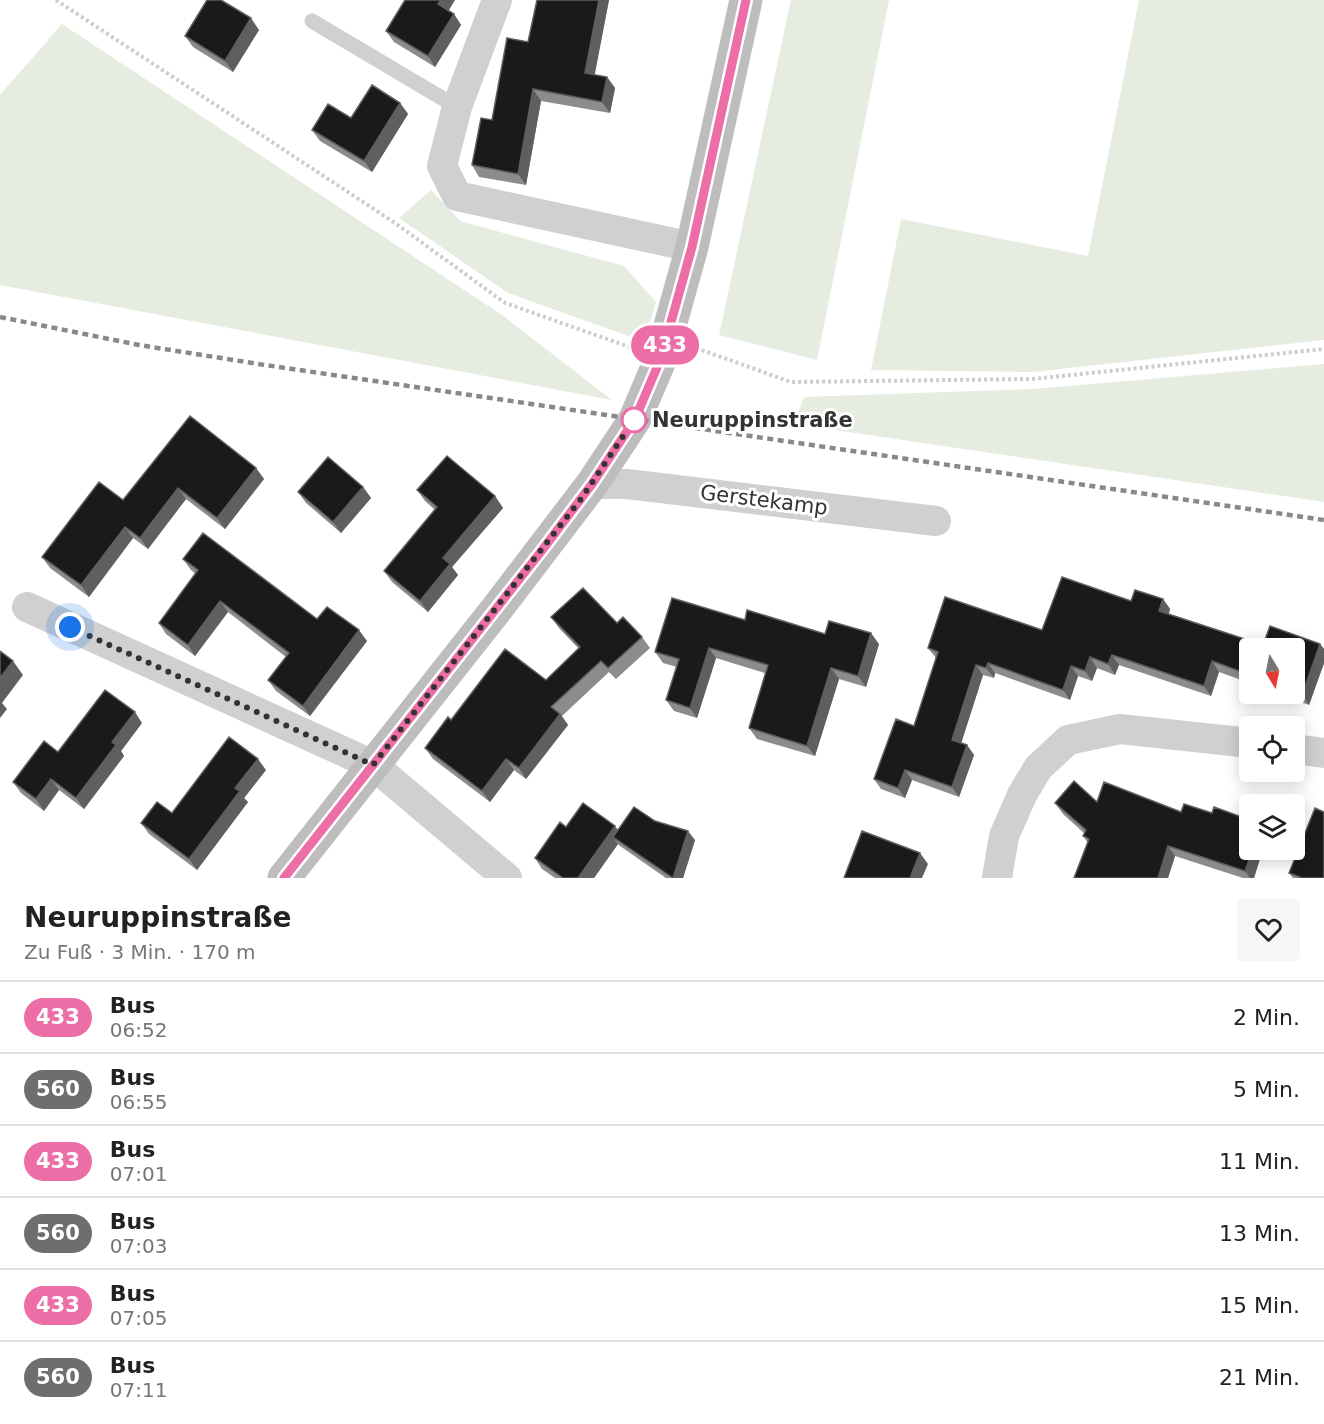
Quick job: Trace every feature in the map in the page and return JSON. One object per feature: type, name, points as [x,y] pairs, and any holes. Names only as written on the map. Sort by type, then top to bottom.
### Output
[{"type":"main road","points":[[284,878],[499,606],[592,484],[635,419],[661,358],[692,247],[746,0]]},
{"type":"street","points":[[497,0],[457,107],[442,166],[457,196],[692,247]]},
{"type":"street","name":"Gerstekamp","points":[[592,484],[627,484],[936,521]]},
{"type":"street","points":[[27,607],[373,765],[507,878]]},
{"type":"street","points":[[997,878],[1004,836],[1022,795],[1038,768],[1068,740],[1120,729],[1239,742]]},
{"type":"street","points":[[1305,750],[1324,753]]},
{"type":"lane","points":[[312,21],[457,107]]},
{"type":"path","points":[[56,0],[395,223],[505,303],[661,358]]},
{"type":"path","points":[[691,346],[791,382],[1032,379],[1324,349]]},
{"type":"shaded area","points":[[791,0],[889,0],[817,360],[719,335]]},
{"type":"shaded area","points":[[1139,0],[1324,0],[1324,340],[1032,372],[871,370],[901,219],[1088,256]]},
{"type":"shaded area","points":[[62,24],[502,315],[612,400],[0,285],[0,95]]},
{"type":"shaded area","points":[[431,190],[460,221],[624,266],[656,302],[650,322],[634,338],[508,293],[399,218]]},
{"type":"shaded area","points":[[1324,364],[1324,502],[794,424],[804,397],[1033,389]]},
{"type":"building","points":[[207,0],[221,0],[251,18],[225,61],[185,36]]},
{"type":"building","points":[[405,0],[441,0],[438,4],[454,14],[428,56],[386,31]]},
{"type":"building","points":[[537,0],[599,0],[585,73],[607,77],[602,102],[533,89],[518,174],[472,165],[481,118],[492,120],[507,38],[528,42]]},
{"type":"building","points":[[372,85],[400,103],[364,161],[312,130],[328,104],[351,118]]},
{"type":"building","points":[[190,416],[256,468],[217,518],[178,488],[140,538],[125,527],[81,585],[42,557],[99,482],[123,500]]},
{"type":"building","points":[[447,456],[495,496],[443,558],[450,564],[420,601],[384,571],[437,507],[417,490]]},
{"type":"building","points":[[328,457],[363,487],[333,522],[298,492]]},
{"type":"building","points":[[203,533],[317,619],[327,607],[359,630],[303,706],[268,680],[289,653],[220,601],[188,645],[159,623],[198,570],[183,559]]},
{"type":"building","points":[[1062,577],[1131,601],[1135,590],[1163,599],[1159,611],[1242,638],[1239,638],[1239,671],[1212,661],[1204,686],[1112,655],[1108,664],[1090,657],[1085,671],[1071,666],[1063,690],[988,663],[986,668],[976,665],[952,740],[967,745],[952,787],[905,770],[898,788],[874,779],[896,719],[914,726],[938,652],[928,648],[945,597],[1042,630]]},
{"type":"building","points":[[583,588],[617,623],[623,617],[642,637],[608,668],[601,661],[551,707],[560,714],[519,768],[506,759],[482,791],[425,748],[448,717],[451,720],[505,649],[546,680],[580,647],[551,617]]},
{"type":"building","points":[[672,598],[745,620],[747,610],[825,634],[829,621],[871,633],[858,676],[831,668],[807,746],[749,728],[768,665],[709,648],[690,708],[666,700],[679,659],[655,652]]},
{"type":"building","points":[[1270,626],[1303,638],[1266,638]]},
{"type":"building","points":[[1305,639],[1320,644],[1305,686]]},
{"type":"building","points":[[0,651],[13,661],[0,678]]},
{"type":"building","points":[[105,690],[135,712],[112,742],[116,745],[76,798],[51,779],[36,799],[13,782],[44,741],[58,752]]},
{"type":"building","points":[[229,737],[258,759],[235,788],[240,791],[189,859],[141,823],[157,802],[172,813]]},
{"type":"building","points":[[1074,781],[1097,802],[1104,782],[1181,812],[1184,804],[1212,813],[1214,807],[1239,816],[1239,860],[1249,860],[1245,871],[1168,846],[1158,878],[1074,878],[1089,839],[1083,836],[1086,830],[1055,803]]},
{"type":"building","points":[[583,803],[615,826],[578,878],[563,878],[535,858],[560,822],[566,827]]},
{"type":"building","points":[[634,807],[655,821],[688,831],[673,878],[613,837]]},
{"type":"building","points":[[1315,808],[1324,812],[1324,878],[1302,878],[1289,873],[1294,860],[1305,860],[1305,833]]},
{"type":"building","points":[[862,831],[920,853],[910,878],[844,878]]},
{"type":"railway","points":[[0,317],[139,345],[265,365],[1324,520]]},
{"type":"bus line","name":"433","points":[[284,878],[543,549],[592,484],[635,419],[661,358],[692,247],[746,0]]},
{"type":"place","name":"Neuruppinstraße","points":[[634,420]]},
{"type":"route","points":[[70,627],[373,765],[581,499],[634,420]]}]
